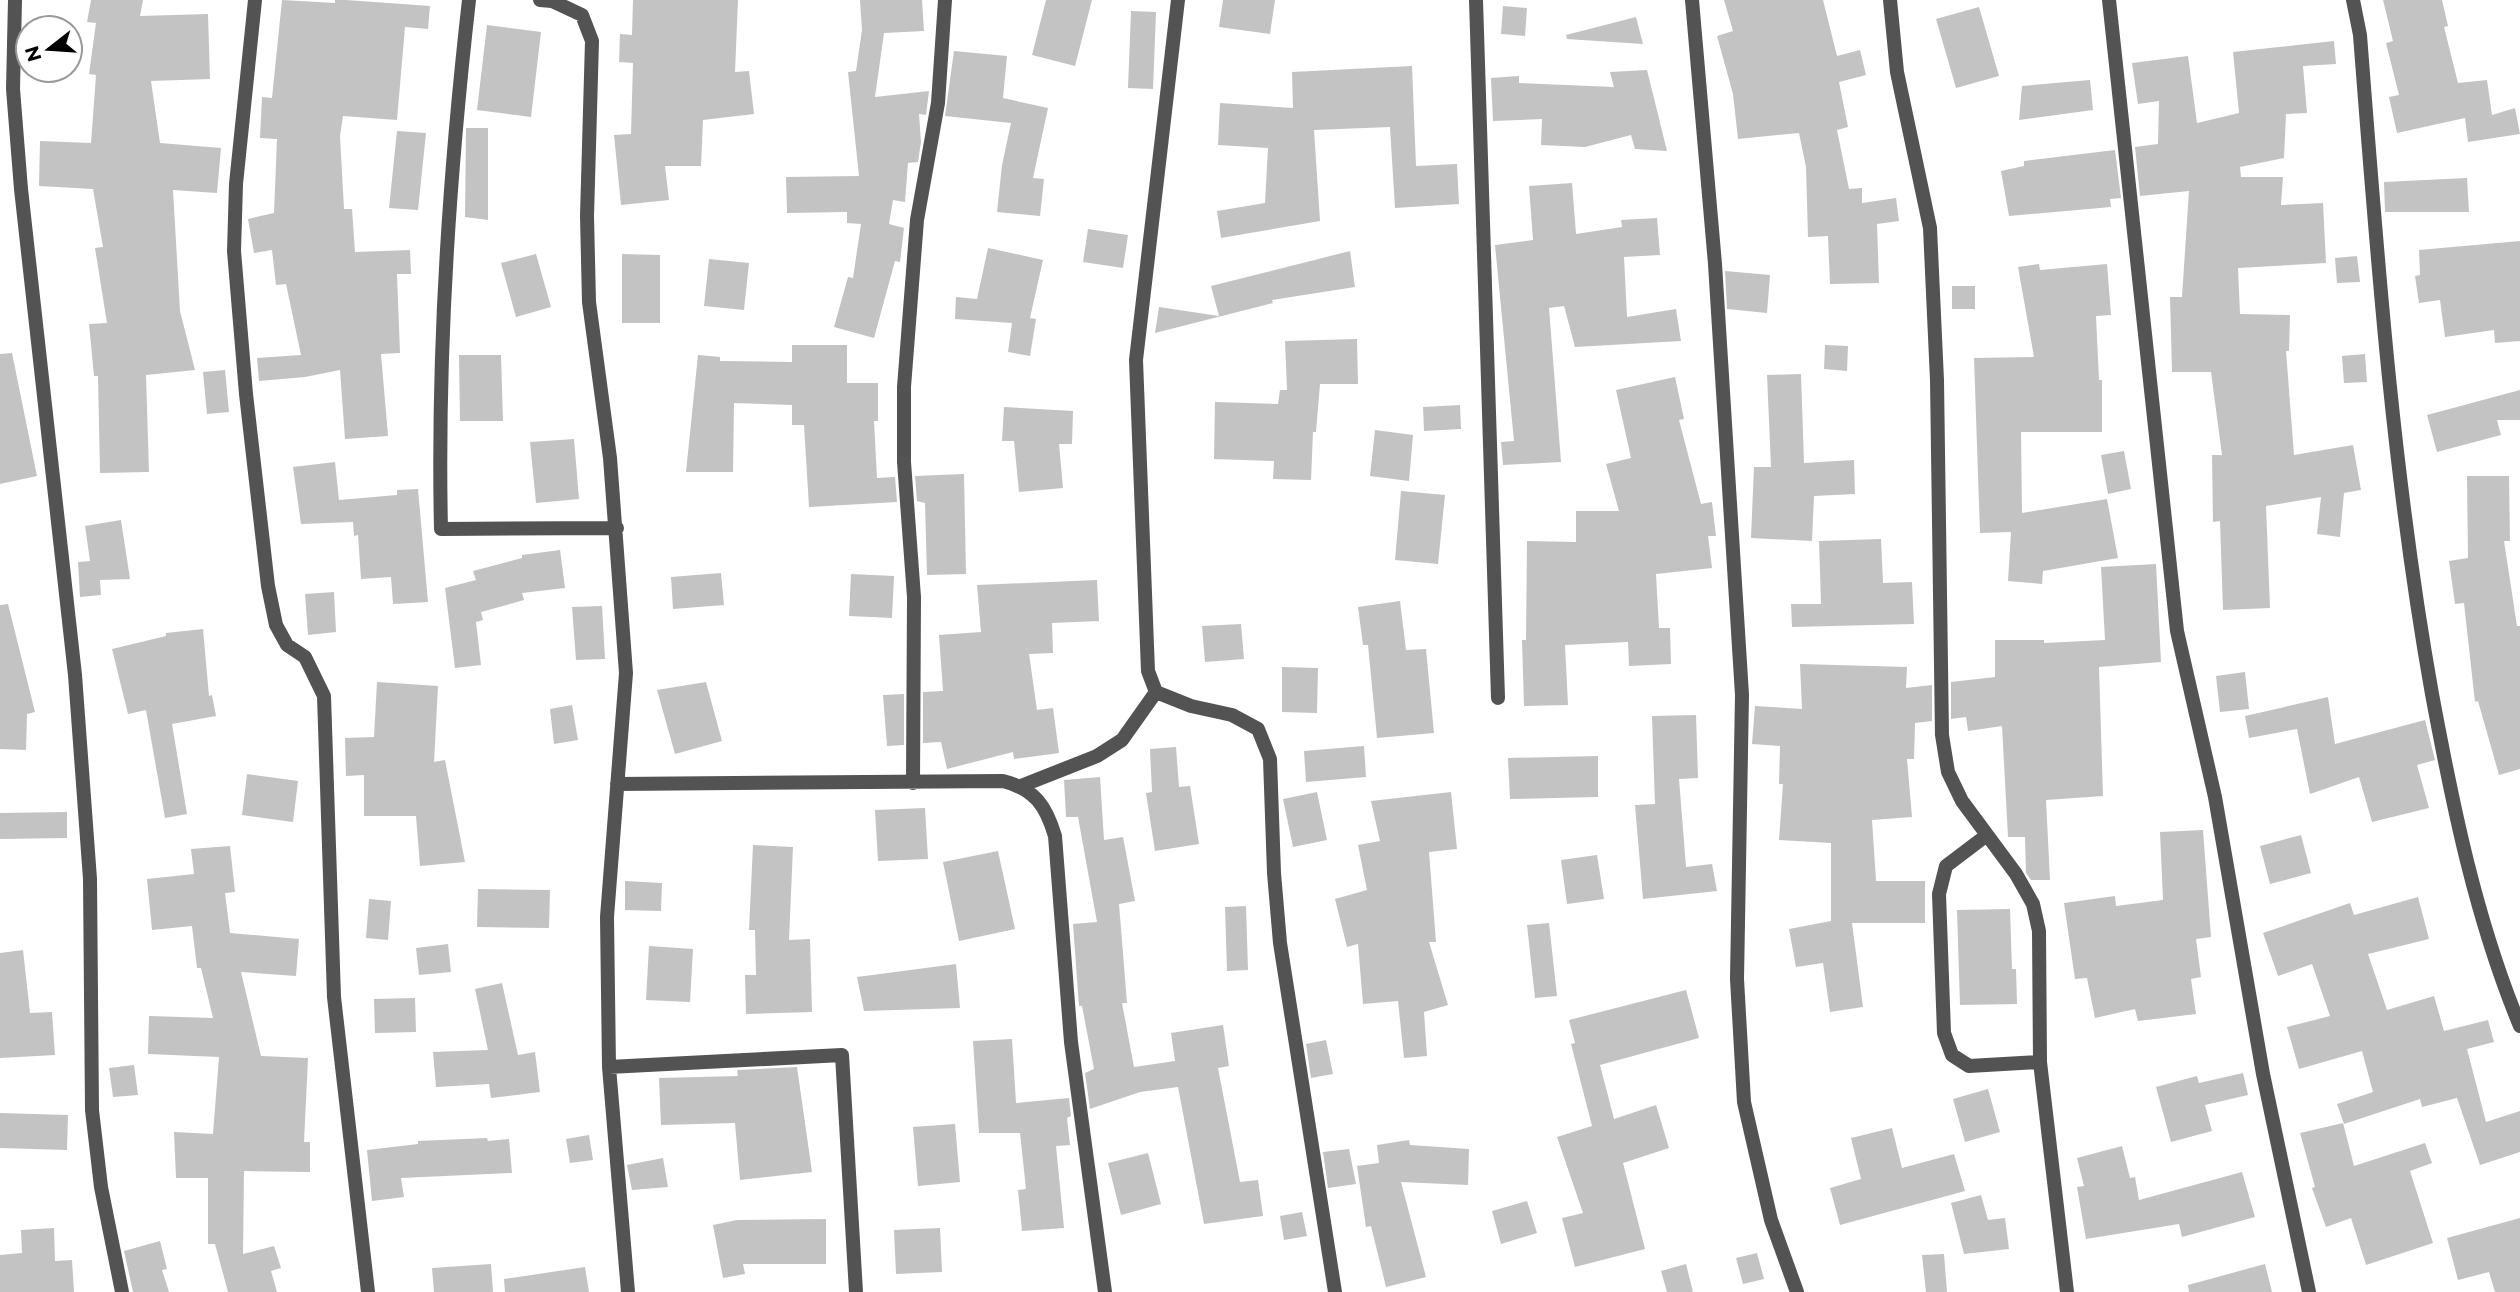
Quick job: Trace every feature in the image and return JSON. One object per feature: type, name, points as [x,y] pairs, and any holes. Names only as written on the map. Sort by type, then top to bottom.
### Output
[{"type":"street","points":[[15,0],[13,89],[21,189],[75,675],[90,879],[92,1110],[101,1187],[122,1292]]},
{"type":"street","points":[[255,0],[242,99],[235,238],[246,394],[258,509],[276,625],[287,645],[305,657],[324,696],[334,997],[368,1292]]},
{"type":"street","points":[[470,0],[457,110],[441,321],[441,529],[617,528]]},
{"type":"street","points":[[540,0],[552,1],[582,15],[592,41],[587,216],[589,302],[617,528],[626,673],[607,916],[608,1067],[628,1292]]},
{"type":"street","points":[[914,783],[914,597],[904,462],[904,387],[917,220],[938,103],[945,0]]},
{"type":"street","points":[[1178,0],[1136,360],[1148,671],[1156,692],[1191,706],[1232,715],[1258,729],[1270,759],[1274,873],[1280,943],[1335,1292]]},
{"type":"street","points":[[1476,0],[1498,698]]},
{"type":"street","points":[[1692,0],[1715,264],[1742,695],[1737,979],[1744,1102],[1771,1220],[1797,1292]]},
{"type":"street","points":[[1890,0],[1897,72],[1930,228],[1937,380],[1942,735],[1948,772],[1962,801],[2016,874],[2033,904],[2039,932],[2040,1062],[2067,1292]]},
{"type":"street","points":[[2109,0],[2177,631],[2215,797],[2263,1074],[2309,1292]]},
{"type":"street","points":[[2353,0],[2360,35],[2386,348],[2412,582],[2462,846],[2501,981],[2520,1026]]},
{"type":"street","points":[[1021,786],[1097,756],[1122,740],[1156,692]]},
{"type":"street","points":[[617,784],[1003,781],[1021,786],[1046,810],[1055,836],[1071,1042],[1105,1292]]},
{"type":"street","points":[[1987,835],[1946,866],[1939,894],[1944,1033],[1952,1055],[1969,1066],[2040,1062]]},
{"type":"street","points":[[608,1067],[842,1055],[856,1292]]},
{"type":"building","points":[[91,0],[143,0],[140,16],[208,14],[210,79],[151,81],[160,143],[221,148],[217,193],[173,190],[180,311],[195,370],[146,375],[149,472],[100,473],[98,376],[94,376],[89,324],[107,323],[95,248],[103,247],[93,189],[39,186],[40,141],[91,143],[96,75],[89,74],[96,23],[87,22]]},
{"type":"building","points":[[282,0],[335,3],[335,0],[346,0],[430,6],[428,29],[405,27],[397,120],[343,116],[340,136],[344,209],[352,209],[355,252],[410,250],[411,274],[397,274],[400,353],[381,354],[388,436],[345,439],[340,370],[305,377],[259,381],[257,358],[301,355],[286,284],[276,285],[272,250],[254,253],[248,219],[274,213],[277,139],[260,138],[262,97],[272,98]]},
{"type":"building","points":[[633,0],[738,0],[735,72],[749,71],[754,114],[703,120],[701,166],[665,166],[669,200],[621,205],[614,135],[631,134],[633,63],[619,62],[620,34],[632,35]]},
{"type":"building","points":[[860,0],[922,0],[924,31],[884,33],[875,97],[929,91],[926,115],[919,114],[921,142],[918,162],[908,163],[905,202],[893,200],[889,224],[904,228],[900,262],[895,261],[874,338],[834,327],[848,277],[853,278],[861,224],[847,223],[847,212],[787,213],[786,177],[859,176],[848,72],[856,71],[862,30]]},
{"type":"building","points":[[1046,0],[1092,0],[1075,66],[1032,55]]},
{"type":"building","points":[[1223,0],[1275,0],[1270,34],[1219,27]]},
{"type":"building","points":[[1724,0],[1823,0],[1837,56],[1860,50],[1866,75],[1839,82],[1848,127],[1837,130],[1849,189],[1862,188],[1862,203],[1896,198],[1899,221],[1877,224],[1879,283],[1830,284],[1828,236],[1808,237],[1806,167],[1799,133],[1738,139],[1733,94],[1717,36],[1733,31]]},
{"type":"building","points":[[2383,0],[2442,0],[2448,26],[2444,27],[2458,83],[2487,80],[2492,115],[2515,108],[2520,134],[2468,142],[2465,118],[2397,133],[2389,97],[2399,95],[2386,43],[2393,41]]},
{"type":"building","points":[[1503,6],[1527,8],[1525,36],[1501,34]]},
{"type":"building","points":[[1979,7],[1999,76],[1956,88],[1936,19]]},
{"type":"building","points":[[1131,11],[1156,12],[1153,89],[1128,88]]},
{"type":"building","points":[[1636,17],[1643,44],[1567,39],[1566,35]]},
{"type":"building","points":[[487,25],[541,32],[531,117],[477,110]]},
{"type":"building","points":[[2334,41],[2336,64],[2303,66],[2307,113],[2286,114],[2284,158],[2240,167],[2241,177],[2283,177],[2281,205],[2323,203],[2326,263],[2238,268],[2240,314],[2290,315],[2289,351],[2286,351],[2294,455],[2353,445],[2361,490],[2344,493],[2340,537],[2317,534],[2321,497],[2266,506],[2270,608],[2223,610],[2220,521],[2213,522],[2212,455],[2222,455],[2211,372],[2172,372],[2170,297],[2182,297],[2189,191],[2140,196],[2135,147],[2158,144],[2159,101],[2138,104],[2132,63],[2188,56],[2197,123],[2239,113],[2233,52]]},
{"type":"building","points":[[954,51],[1007,56],[1003,98],[1048,108],[1033,178],[1044,179],[1040,216],[997,212],[1002,165],[1011,123],[945,116]]},
{"type":"building","points":[[1412,66],[1416,166],[1457,164],[1459,204],[1395,208],[1390,127],[1314,130],[1320,221],[1221,238],[1217,211],[1265,203],[1268,148],[1218,145],[1220,103],[1293,108],[1292,72]]},
{"type":"building","points":[[1647,70],[1667,151],[1635,149],[1631,135],[1585,147],[1541,145],[1542,119],[1493,121],[1491,78],[1519,76],[1519,83],[1614,87],[1610,72]]},
{"type":"building","points":[[2090,80],[2093,110],[2019,120],[2022,86]]},
{"type":"building","points":[[466,128],[488,128],[488,220],[465,217]]},
{"type":"building","points":[[397,131],[426,133],[418,210],[389,208]]},
{"type":"building","points":[[2115,150],[2121,198],[2110,199],[2111,207],[2009,216],[2001,171],[2024,166],[2024,161]]},
{"type":"building","points":[[2467,178],[2469,212],[2385,212],[2384,182]]},
{"type":"building","points":[[1572,183],[1576,234],[1622,227],[1621,220],[1657,218],[1660,255],[1624,257],[1627,317],[1676,309],[1681,341],[1575,347],[1564,306],[1549,308],[1561,462],[1503,465],[1501,442],[1514,441],[1495,245],[1533,240],[1529,186]]},
{"type":"building","points":[[1088,229],[1128,235],[1123,268],[1083,262]]},
{"type":"building","points":[[2520,241],[2520,341],[2495,343],[2494,330],[2445,337],[2440,300],[2419,303],[2415,276],[2420,275],[2419,250]]},
{"type":"building","points":[[988,248],[1043,260],[1030,318],[1036,319],[1030,356],[1008,352],[1012,323],[955,319],[956,297],[977,299]]},
{"type":"building","points":[[1350,251],[1355,287],[1272,300],[1273,303],[1155,333],[1159,307],[1219,316],[1211,286]]},
{"type":"building","points":[[536,254],[551,307],[516,317],[501,263]]},
{"type":"building","points":[[622,254],[660,255],[660,323],[622,323]]},
{"type":"building","points":[[2357,256],[2360,282],[2337,283],[2335,258]]},
{"type":"building","points":[[709,259],[749,263],[744,310],[704,306]]},
{"type":"building","points":[[2039,264],[2040,270],[2107,264],[2111,315],[2096,316],[2099,380],[2102,380],[2102,432],[2021,432],[2022,513],[2107,499],[2118,558],[2043,571],[2042,584],[2008,581],[2011,532],[1980,533],[1974,358],[2034,357],[2018,267]]},
{"type":"building","points":[[1725,271],[1770,275],[1767,313],[1727,309]]},
{"type":"building","points":[[1952,286],[1975,286],[1975,309],[1952,309]]},
{"type":"building","points":[[1357,339],[1358,384],[1320,384],[1316,432],[1313,432],[1311,480],[1273,479],[1274,461],[1214,459],[1215,402],[1278,404],[1280,390],[1287,390],[1285,341]]},
{"type":"building","points":[[792,345],[847,345],[847,383],[878,383],[878,421],[874,421],[877,478],[895,477],[897,502],[809,507],[804,425],[792,425],[792,405],[734,403],[733,472],[686,472],[698,355],[720,357],[720,361],[792,362]]},
{"type":"building","points":[[1825,345],[1848,346],[1847,371],[1824,369]]},
{"type":"building","points":[[12,353],[37,476],[0,484],[0,354]]},
{"type":"building","points":[[2365,354],[2367,382],[2344,383],[2342,356]]},
{"type":"building","points":[[459,355],[501,355],[503,421],[460,421]]},
{"type":"building","points":[[225,370],[229,412],[207,414],[203,372]]},
{"type":"building","points":[[1801,374],[1804,463],[1854,460],[1855,494],[1814,496],[1812,541],[1751,538],[1754,467],[1771,467],[1767,375]]},
{"type":"building","points":[[1675,377],[1684,419],[1679,420],[1701,504],[1712,502],[1716,536],[1708,536],[1712,568],[1656,574],[1659,628],[1670,628],[1671,664],[1629,666],[1628,642],[1565,645],[1568,705],[1524,706],[1522,640],[1526,640],[1527,541],[1576,542],[1576,511],[1619,511],[1606,464],[1631,458],[1616,390]]},
{"type":"building","points":[[2520,390],[2520,420],[2497,420],[2501,435],[2437,452],[2427,415]]},
{"type":"building","points":[[1460,405],[1461,429],[1424,431],[1423,407]]},
{"type":"building","points":[[1004,407],[1073,411],[1072,444],[1059,444],[1063,488],[1019,492],[1014,441],[1002,441]]},
{"type":"building","points":[[1375,430],[1413,435],[1409,481],[1370,476]]},
{"type":"building","points":[[574,439],[579,499],[536,503],[530,442]]},
{"type":"building","points":[[2124,451],[2131,489],[2108,494],[2101,455]]},
{"type":"building","points":[[335,462],[339,500],[397,495],[397,490],[418,489],[428,602],[393,604],[391,577],[361,579],[358,535],[354,536],[353,522],[301,524],[293,467]]},
{"type":"building","points":[[964,474],[966,574],[927,575],[925,503],[917,501],[915,476]]},
{"type":"building","points":[[2467,476],[2509,476],[2510,541],[2504,541],[2517,626],[2520,626],[2520,769],[2499,775],[2478,701],[2475,702],[2464,603],[2455,604],[2449,561],[2468,558]]},
{"type":"building","points":[[1401,491],[1445,495],[1438,564],[1395,560]]},
{"type":"building","points":[[121,520],[130,579],[100,580],[101,595],[80,597],[78,562],[90,561],[85,526]]},
{"type":"building","points":[[1881,539],[1883,583],[1912,582],[1914,624],[1792,627],[1791,604],[1821,604],[1819,541]]},
{"type":"building","points":[[560,550],[565,588],[522,593],[524,600],[481,612],[483,620],[476,622],[481,665],[455,668],[445,588],[476,580],[473,571],[522,558],[522,555]]},
{"type":"building","points":[[2156,564],[2161,662],[2099,667],[2103,796],[2046,800],[2050,880],[2031,880],[2026,873],[2025,837],[2008,837],[2002,726],[1968,731],[1966,717],[1951,719],[1951,682],[1995,677],[1995,640],[2044,640],[2044,643],[2105,640],[2101,567]]},
{"type":"building","points":[[721,573],[724,605],[673,609],[671,577]]},
{"type":"building","points":[[851,574],[894,576],[892,618],[849,616]]},
{"type":"building","points":[[1097,580],[1099,621],[1052,623],[1053,653],[1029,654],[1037,710],[1053,708],[1059,753],[1014,759],[1013,752],[947,769],[941,742],[923,743],[923,692],[943,691],[939,635],[981,632],[977,585]]},
{"type":"building","points":[[334,592],[336,632],[308,635],[305,594]]},
{"type":"building","points":[[1400,601],[1406,650],[1426,649],[1434,733],[1377,738],[1368,645],[1363,645],[1358,607]]},
{"type":"building","points":[[8,604],[35,712],[27,714],[26,750],[0,749],[0,605]]},
{"type":"building","points":[[602,606],[605,659],[576,660],[572,607]]},
{"type":"building","points":[[1241,624],[1244,659],[1205,662],[1202,626]]},
{"type":"building","points":[[203,629],[209,696],[212,695],[216,716],[172,724],[187,814],[165,818],[146,710],[128,714],[112,649],[166,636],[166,633]]},
{"type":"building","points":[[1800,664],[1907,667],[1906,688],[1932,685],[1932,721],[1915,723],[1914,759],[1907,759],[1912,817],[1872,820],[1876,881],[1925,881],[1925,923],[1852,923],[1863,1007],[1830,1012],[1823,963],[1796,967],[1789,929],[1831,921],[1831,843],[1779,840],[1783,784],[1779,784],[1780,746],[1752,744],[1755,706],[1802,709]]},
{"type":"building","points":[[1282,667],[1318,668],[1317,713],[1282,712]]},
{"type":"building","points":[[2245,672],[2249,709],[2220,712],[2216,676]]},
{"type":"building","points":[[377,682],[438,686],[434,762],[445,760],[465,862],[420,866],[416,816],[364,816],[364,775],[346,776],[345,738],[374,737]]},
{"type":"building","points":[[706,682],[722,741],[675,754],[657,690]]},
{"type":"building","points":[[904,694],[904,745],[887,746],[883,695]]},
{"type":"building","points":[[2328,697],[2335,744],[2425,720],[2435,760],[2417,765],[2429,808],[2372,822],[2359,777],[2310,794],[2297,729],[2249,738],[2245,716]]},
{"type":"building","points":[[572,705],[578,740],[554,744],[550,709]]},
{"type":"building","points":[[1696,715],[1698,778],[1679,779],[1686,867],[1712,864],[1717,891],[1643,899],[1635,805],[1655,804],[1652,716]]},
{"type":"building","points":[[1364,746],[1366,777],[1306,782],[1304,751]]},
{"type":"building","points":[[1176,747],[1179,787],[1190,786],[1199,844],[1155,851],[1146,793],[1152,792],[1150,749]]},
{"type":"building","points":[[1598,756],[1598,797],[1510,799],[1508,758]]},
{"type":"building","points":[[247,774],[298,781],[293,822],[242,815]]},
{"type":"building","points":[[1100,777],[1104,840],[1123,837],[1135,901],[1119,904],[1127,1003],[1122,1003],[1134,1067],[1175,1061],[1171,1033],[1223,1025],[1229,1066],[1218,1068],[1240,1182],[1258,1180],[1263,1216],[1204,1224],[1178,1087],[1140,1092],[1090,1109],[1085,1073],[1094,1069],[1082,1006],[1079,1006],[1073,924],[1097,922],[1078,817],[1066,817],[1064,780]]},
{"type":"building","points":[[1317,792],[1327,840],[1293,847],[1283,799]]},
{"type":"building","points":[[1451,792],[1457,849],[1429,852],[1436,942],[1429,942],[1448,1005],[1424,1012],[1427,1056],[1404,1058],[1398,1001],[1363,1004],[1358,944],[1347,947],[1335,899],[1367,890],[1358,845],[1380,841],[1371,801]]},
{"type":"building","points":[[925,808],[928,859],[878,861],[875,810]]},
{"type":"building","points":[[67,812],[67,838],[0,839],[0,813]]},
{"type":"building","points":[[2203,830],[2211,937],[2196,939],[2201,977],[2191,979],[2196,1014],[2138,1021],[2135,1009],[2095,1018],[2087,978],[2075,979],[2064,903],[2115,896],[2116,906],[2163,900],[2160,832]]},
{"type":"building","points":[[2301,835],[2311,873],[2270,884],[2260,846]]},
{"type":"building","points":[[753,845],[793,847],[789,940],[810,939],[812,1012],[746,1014],[745,975],[756,975],[755,930],[749,930]]},
{"type":"building","points":[[230,846],[235,892],[225,893],[230,933],[299,939],[296,976],[241,972],[261,1056],[308,1058],[304,1142],[310,1142],[310,1172],[244,1171],[243,1254],[274,1246],[281,1268],[271,1271],[277,1292],[228,1292],[215,1244],[208,1244],[208,1178],[176,1178],[174,1132],[213,1134],[219,1057],[148,1054],[149,1016],[213,1018],[201,968],[197,968],[192,926],[152,930],[147,879],[194,874],[191,849]]},
{"type":"building","points":[[998,851],[1015,929],[959,941],[943,862]]},
{"type":"building","points":[[1597,855],[1604,899],[1567,904],[1561,860]]},
{"type":"building","points":[[625,881],[662,883],[661,911],[625,910]]},
{"type":"building","points":[[478,889],[550,890],[549,928],[477,927]]},
{"type":"building","points":[[2418,897],[2429,939],[2368,954],[2387,1010],[2434,996],[2444,1031],[2488,1020],[2494,1042],[2467,1049],[2486,1122],[2520,1111],[2520,1152],[2480,1165],[2457,1098],[2422,1107],[2420,1099],[2344,1124],[2337,1104],[2373,1092],[2362,1051],[2299,1069],[2287,1027],[2330,1016],[2312,964],[2278,976],[2263,933],[2350,903],[2354,915]]},
{"type":"building","points":[[369,899],[391,901],[388,940],[366,938]]},
{"type":"building","points":[[1246,906],[1248,970],[1227,971],[1225,907]]},
{"type":"building","points":[[2010,909],[2012,969],[2016,969],[2017,1004],[1960,1005],[1957,910]]},
{"type":"building","points":[[1549,923],[1557,996],[1535,998],[1527,925]]},
{"type":"building","points":[[448,944],[451,972],[419,975],[416,948]]},
{"type":"building","points":[[649,946],[693,949],[690,1002],[646,1000]]},
{"type":"building","points":[[23,950],[30,1013],[52,1012],[55,1055],[0,1058],[0,953]]},
{"type":"building","points":[[956,964],[960,1008],[864,1011],[857,977]]},
{"type":"building","points":[[502,983],[518,1055],[535,1052],[540,1092],[491,1098],[489,1084],[436,1087],[433,1052],[488,1050],[475,989]]},
{"type":"building","points":[[1686,990],[1699,1038],[1600,1065],[1614,1119],[1656,1105],[1669,1148],[1623,1163],[1645,1249],[1575,1267],[1562,1218],[1583,1213],[1557,1137],[1592,1126],[1571,1044],[1575,1043],[1569,1020]]},
{"type":"building","points":[[415,998],[416,1032],[375,1033],[374,999]]},
{"type":"building","points":[[1012,1039],[1016,1103],[1069,1098],[1071,1116],[1067,1118],[1070,1145],[1056,1146],[1064,1228],[1022,1231],[1018,1190],[1026,1189],[1020,1133],[979,1133],[973,1041]]},
{"type":"building","points":[[1326,1040],[1333,1074],[1311,1078],[1306,1044]]},
{"type":"building","points":[[134,1065],[138,1095],[113,1097],[109,1068]]},
{"type":"building","points":[[797,1067],[812,1172],[740,1180],[735,1123],[661,1125],[659,1078],[738,1076],[737,1070]]},
{"type":"building","points":[[2243,1073],[2248,1095],[2205,1105],[2212,1131],[2171,1142],[2156,1087],[2197,1076],[2199,1083]]},
{"type":"building","points":[[1988,1089],[2000,1132],[1965,1142],[1953,1099]]},
{"type":"building","points":[[0,1113],[68,1115],[67,1150],[0,1148]]},
{"type":"building","points":[[2343,1123],[2354,1166],[2425,1143],[2432,1163],[2410,1171],[2433,1243],[2366,1265],[2351,1218],[2326,1227],[2312,1188],[2315,1187],[2300,1133]]},
{"type":"building","points":[[955,1124],[960,1182],[918,1186],[913,1127]]},
{"type":"building","points":[[1892,1128],[1902,1168],[1954,1154],[1965,1191],[1840,1225],[1830,1188],[1861,1179],[1851,1138]]},
{"type":"building","points":[[589,1135],[593,1160],[570,1163],[566,1139]]},
{"type":"building","points":[[487,1138],[488,1141],[509,1139],[512,1173],[401,1178],[404,1197],[372,1201],[367,1150],[418,1144],[418,1141]]},
{"type":"building","points":[[1409,1140],[1410,1145],[1469,1149],[1468,1185],[1401,1182],[1426,1277],[1386,1287],[1371,1226],[1366,1227],[1357,1166],[1379,1163],[1377,1145]]},
{"type":"building","points":[[2122,1146],[2130,1178],[2135,1177],[2139,1200],[2242,1172],[2255,1217],[2182,1237],[2179,1224],[2086,1239],[2077,1187],[2084,1186],[2077,1158]]},
{"type":"building","points":[[1349,1149],[1356,1184],[1328,1188],[1323,1152]]},
{"type":"building","points":[[1148,1153],[1161,1204],[1121,1215],[1108,1163]]},
{"type":"building","points":[[663,1158],[668,1187],[632,1190],[627,1165]]},
{"type":"building","points":[[1981,1195],[1988,1220],[2005,1218],[2009,1249],[1964,1254],[1951,1203]]},
{"type":"building","points":[[1527,1201],[1537,1233],[1501,1244],[1492,1211]]},
{"type":"building","points":[[1302,1212],[1307,1236],[1284,1240],[1280,1216]]},
{"type":"building","points":[[2520,1218],[2520,1292],[2495,1292],[2489,1272],[2458,1280],[2447,1238]]},
{"type":"building","points":[[826,1219],[826,1264],[743,1264],[745,1274],[723,1278],[713,1225],[737,1220]]},
{"type":"building","points":[[54,1228],[55,1261],[72,1260],[74,1292],[0,1292],[0,1255],[22,1253],[21,1230]]},
{"type":"building","points":[[940,1228],[942,1272],[896,1274],[894,1230]]},
{"type":"building","points":[[160,1241],[167,1269],[162,1270],[169,1292],[133,1292],[124,1251]]},
{"type":"building","points":[[1757,1253],[1764,1279],[1743,1284],[1736,1258]]},
{"type":"building","points":[[1944,1254],[1947,1292],[1926,1292],[1922,1255]]},
{"type":"building","points":[[491,1264],[493,1292],[434,1292],[432,1268]]},
{"type":"building","points":[[1686,1264],[1693,1292],[1667,1292],[1661,1271]]},
{"type":"building","points":[[2265,1264],[2272,1292],[2189,1292],[2188,1285]]},
{"type":"building","points":[[585,1267],[589,1292],[505,1292],[504,1279]]}]
